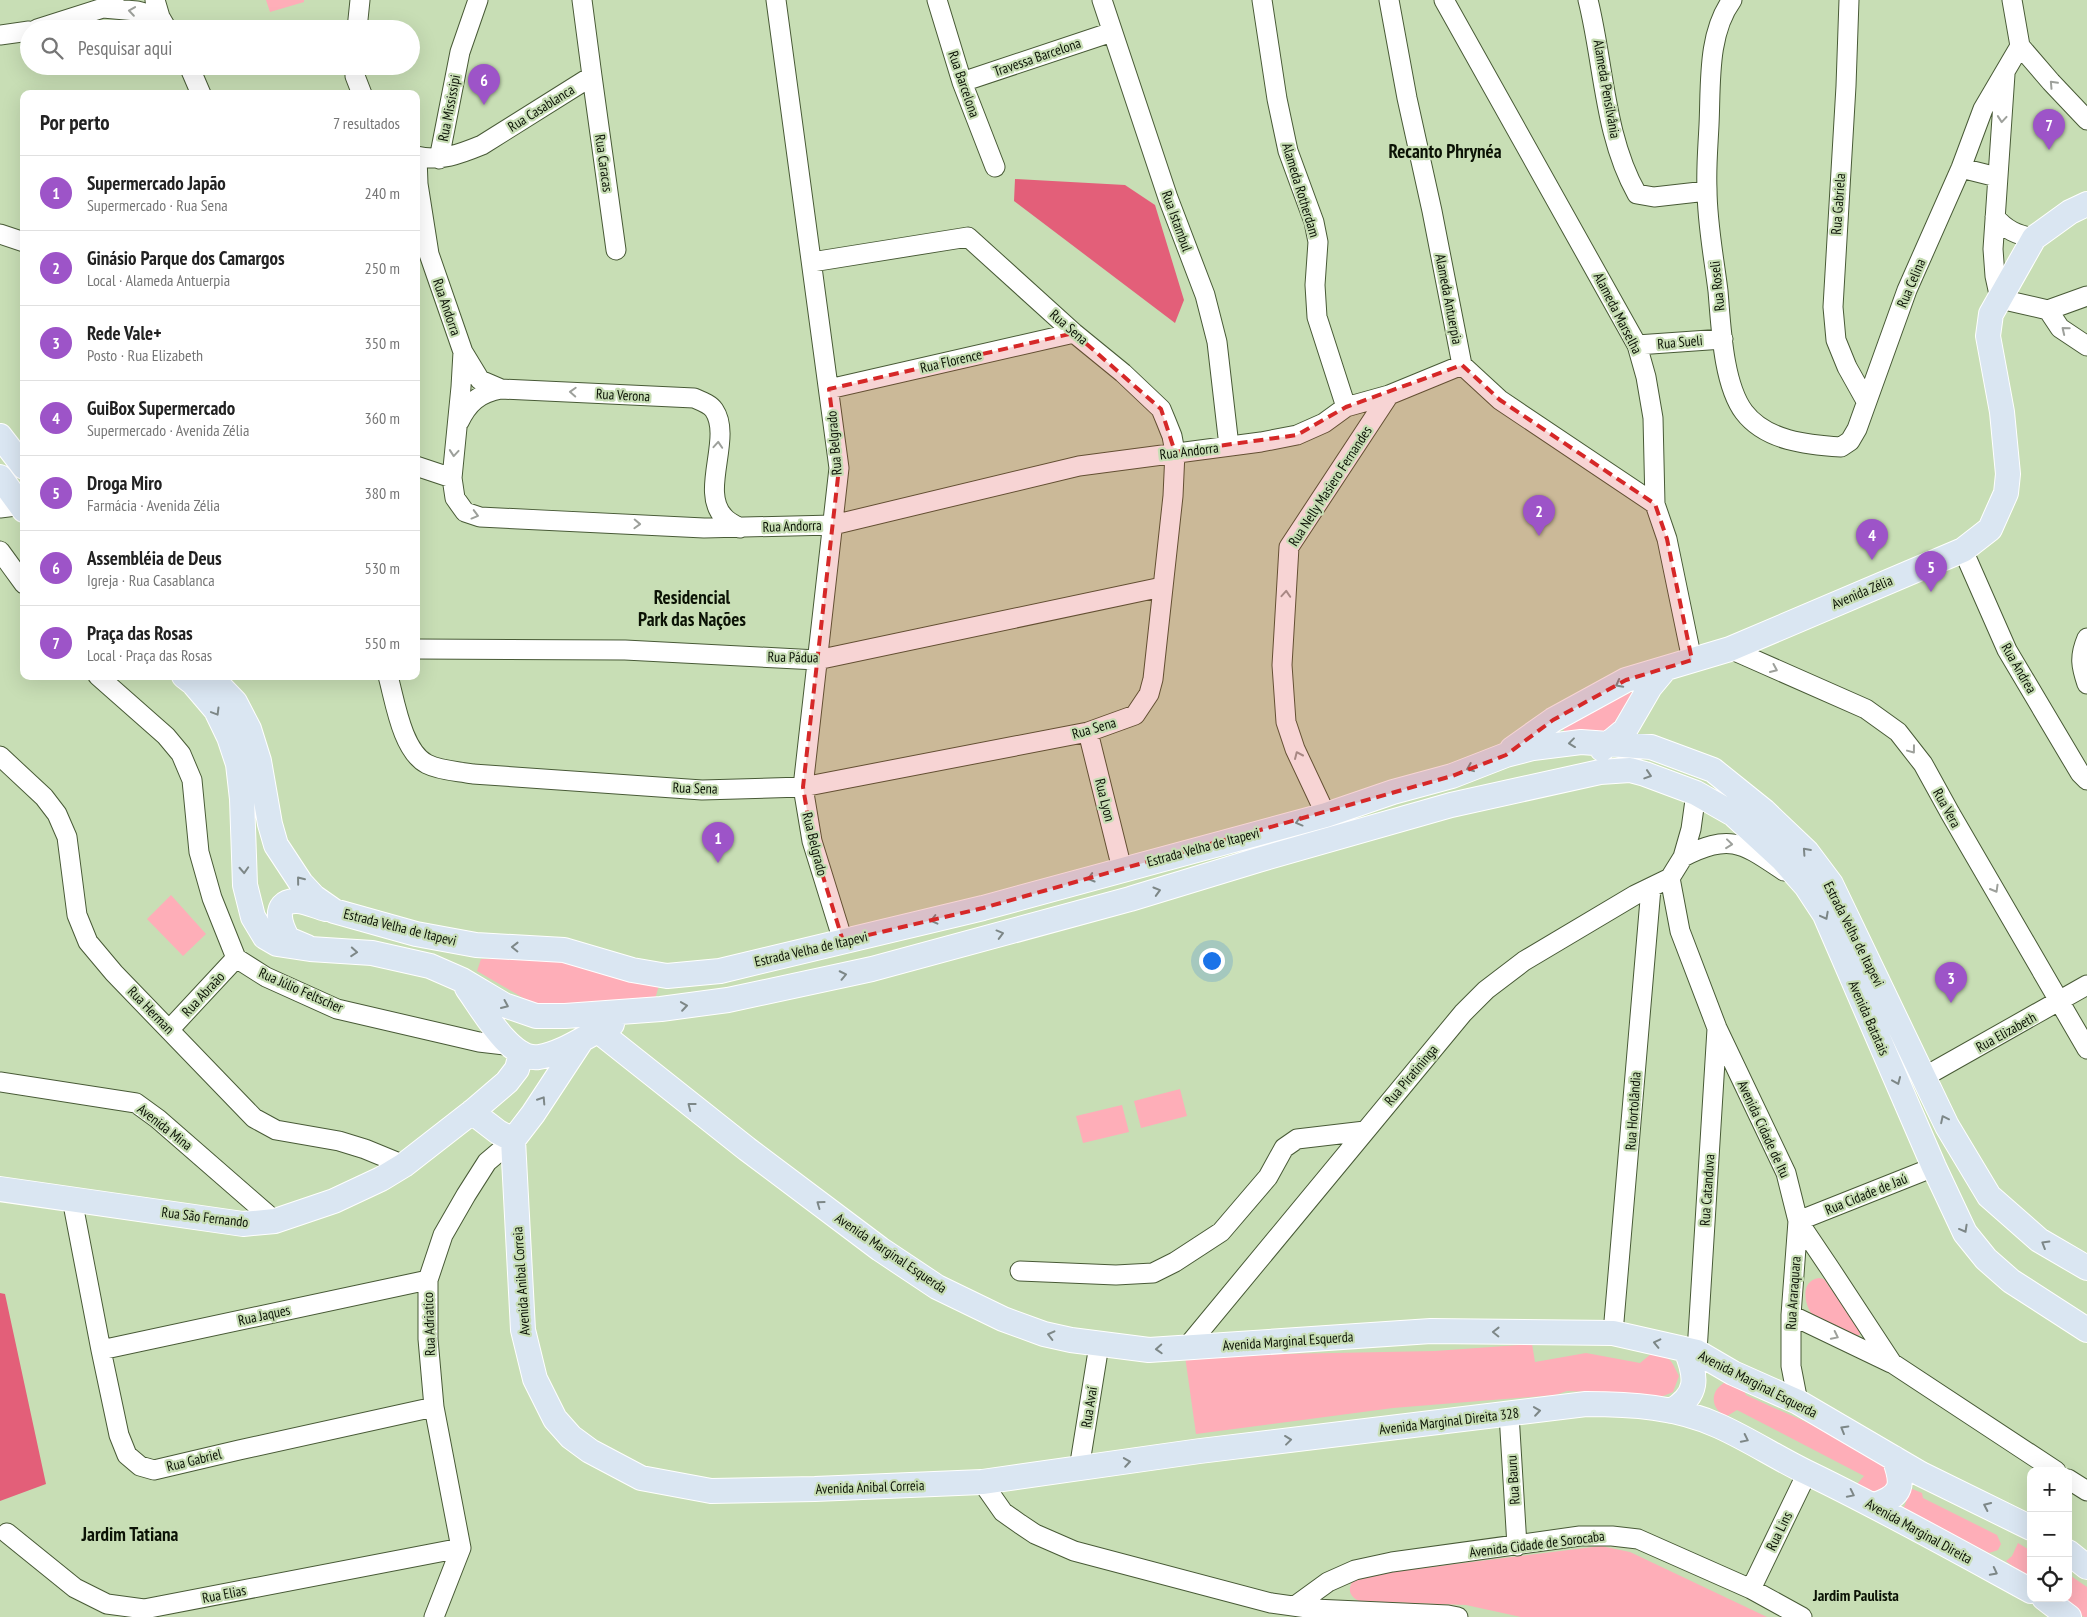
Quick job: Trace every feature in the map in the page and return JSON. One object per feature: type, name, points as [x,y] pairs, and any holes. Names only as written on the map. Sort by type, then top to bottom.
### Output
[{"type":"main road","name":"Avenida Zélia","points":[[1506,754],[1553,720],[1626,680],[1730,649],[1963,550],[1990,529],[2006,493],[2008,474],[2002,412],[1988,336],[1991,314],[2034,238],[2070,212],[2087,204]]},
{"type":"main road","points":[[0,436],[20,462]]},
{"type":"main road","points":[[0,477],[17,507]]},
{"type":"main road","points":[[1451,805],[1459,795],[1470,790],[1572,765],[1587,759],[1612,743],[1625,730],[1650,687],[1665,669]]},
{"type":"main road","name":"Estrada Velha de Itapevi","points":[[188,680],[216,710],[229,737],[238,764],[242,799],[245,885],[253,917],[264,937],[277,944],[310,949],[372,953],[430,966],[462,980],[504,1005],[536,1016],[642,1011],[728,1000],[872,969],[1130,899],[1451,805],[1600,772]]},
{"type":"main road","name":"Estrada Velha de Itapevi","points":[[214,680],[235,702],[249,729],[259,761],[270,824],[276,845],[301,883],[314,897],[334,911],[416,934],[476,945],[564,950],[632,970],[667,976],[720,971],[983,908],[1326,815],[1393,792],[1452,776],[1506,754],[1533,748],[1581,742],[1651,747],[1713,770],[1764,810],[1807,852],[1831,884],[1876,974],[1898,1028],[1947,1126],[1989,1196],[2039,1240],[2087,1268]]},
{"type":"main road","name":"Avenida Batatais","points":[[1600,772],[1630,770],[1671,782],[1696,793],[1733,814],[1777,854],[1806,886],[1825,915],[1934,1167],[1965,1233],[1986,1259],[2011,1281],[2087,1330]]},
{"type":"main road","points":[[310,949],[288,938],[279,917],[281,908],[286,903],[296,900],[334,911]]},
{"type":"main road","points":[[462,980],[498,1031],[516,1050],[532,1058],[540,1057],[642,1011]]},
{"type":"main road","name":"Avenida Marginal Esquerda","points":[[589,1036],[880,1249],[937,1287],[1003,1319],[1044,1334],[1099,1344],[1149,1350],[1431,1331],[1613,1333],[1691,1351],[1733,1373],[1798,1402],[1921,1474],[2027,1526]]},
{"type":"main road","name":"Rua Adriatico","points":[[514,1140],[589,1036]]},
{"type":"main road","name":"Rua São Fernando","points":[[0,1189],[243,1224],[275,1221],[334,1201],[404,1165],[507,1082],[517,1069],[516,1050]]},
{"type":"main road","points":[[472,1112],[498,1132],[514,1140]]},
{"type":"main road","name":"Avenida Anibal Correia","points":[[514,1140],[523,1330],[534,1379],[555,1419],[571,1437],[590,1451],[642,1478],[711,1491],[824,1489],[982,1482]]},
{"type":"main road","points":[[1671,1411],[1682,1405],[1691,1394],[1694,1381],[1691,1351]]},
{"type":"main road","points":[[1717,1425],[1708,1414],[1704,1402],[1706,1389],[1713,1382],[1733,1373]]},
{"type":"main road","name":"Avenida Marginal Direita 328","points":[[1079,1469],[1200,1451],[1586,1404],[1621,1404],[1671,1411],[1717,1425],[1765,1448],[1807,1472]]},
{"type":"main road","points":[[1875,1506],[1890,1500],[1900,1484],[1900,1473],[1894,1458]]},
{"type":"main road","points":[[982,1482],[1079,1469]]},
{"type":"main road","name":"Avenida Marginal Direita","points":[[1807,1472],[1875,1506],[2027,1589]]},
{"type":"main road","points":[[2072,1555],[2087,1566]]},
{"type":"main road","points":[[2049,1602],[2069,1617]]},
{"type":"street","points":[[358,20],[360,0]]},
{"type":"street","name":"Rua Mississipi","points":[[439,159],[460,52],[478,0]]},
{"type":"street","points":[[582,0],[592,76]]},
{"type":"street","name":"Rua Belgrado","points":[[776,0],[839,468],[803,786],[812,841],[844,941]]},
{"type":"street","name":"Rua Barcelona","points":[[938,0],[962,82],[995,167]]},
{"type":"street","name":"Rua Istambul","points":[[1102,0],[1168,198],[1205,295],[1217,342],[1229,446]]},
{"type":"street","name":"Alameda Rotherdam","points":[[1262,0],[1277,99],[1288,151],[1314,222],[1318,242],[1315,285],[1317,317],[1346,407]]},
{"type":"street","name":"Alameda Antuerpia","points":[[1389,0],[1407,98],[1432,211],[1462,366]]},
{"type":"street","name":"Alameda Marselha","points":[[1444,0],[1637,345],[1646,377],[1653,418],[1655,504],[1667,538],[1692,660]]},
{"type":"street","name":"Alameda Pensilvânia","points":[[1588,0],[1597,35],[1615,140],[1637,194],[1654,198],[1706,191]]},
{"type":"street","name":"Rua Roseli","points":[[1732,0],[1725,10],[1712,63],[1706,191],[1723,338],[1732,389],[1744,412],[1761,429],[1785,439],[1841,447],[1850,441],[1857,429],[1866,401]]},
{"type":"street","name":"Rua Gabriela","points":[[1849,0],[1833,307],[1836,340],[1847,367],[1866,401]]},
{"type":"street","points":[[2012,0],[2020,46],[2087,120]]},
{"type":"street","points":[[63,20],[108,4],[161,15]]},
{"type":"street","points":[[0,35],[20,32]]},
{"type":"street","name":"Travessa Barcelona","points":[[962,82],[1112,32]]},
{"type":"street","name":"Rua Celina","points":[[1866,401],[1906,290],[1962,168],[1983,109],[2020,46]]},
{"type":"street","points":[[2006,71],[1992,249],[2000,299],[2048,310],[2087,296]]},
{"type":"street","points":[[193,75],[200,90]]},
{"type":"street","points":[[355,75],[360,90]]},
{"type":"street","name":"Rua Casablanca","points":[[420,156],[439,159],[482,145],[592,76]]},
{"type":"street","name":"Rua Caracas","points":[[592,76],[616,250]]},
{"type":"street","points":[[1962,168],[1997,177]]},
{"type":"street","name":"Rua Andorra","points":[[420,197],[429,254],[463,352],[452,478],[455,498],[465,512],[480,517],[740,528],[833,525],[1079,466],[1297,435],[1324,423],[1346,407],[1389,394],[1462,366]]},
{"type":"street","points":[[1995,217],[2005,228],[2019,236],[2034,238]]},
{"type":"street","points":[[0,234],[20,241]]},
{"type":"street","name":"Rua Sena","points":[[389,680],[405,737],[416,754],[425,763],[438,768],[473,774],[702,790],[803,786],[1088,732],[1135,715],[1149,694],[1153,680],[1173,496],[1175,452],[1172,436],[1161,409],[1123,373],[1074,333],[968,237],[812,262]]},
{"type":"street","points":[[2048,310],[2060,328],[2087,346]]},
{"type":"street","name":"Rua Florence","points":[[829,389],[1074,333]]},
{"type":"street","name":"Rua Sueli","points":[[1637,345],[1723,338]]},
{"type":"street","name":"Rua Verona","points":[[463,352],[480,380],[500,389],[694,398],[707,404],[714,410],[718,421],[719,435],[714,493]]},
{"type":"street","points":[[1462,366],[1500,400],[1655,504]]},
{"type":"street","points":[[456,428],[468,405],[477,397],[500,389]]},
{"type":"street","name":"Rua Nelly Masiero Fernandes","points":[[1326,815],[1295,749],[1286,722],[1282,665],[1289,547],[1389,394]]},
{"type":"street","points":[[420,467],[452,478]]},
{"type":"street","points":[[678,526],[700,516],[714,493]]},
{"type":"street","points":[[714,493],[723,517],[740,528]]},
{"type":"street","name":"Rua Andrea","points":[[1963,550],[2007,650],[2080,773],[2087,780]]},
{"type":"street","points":[[0,551],[20,578]]},
{"type":"street","name":"Rua Pádua","points":[[420,649],[625,650],[817,660],[1162,587]]},
{"type":"street","points":[[2087,638],[2080,663],[2087,684]]},
{"type":"street","name":"Rua Vera","points":[[1730,649],[1866,708],[1898,732],[1923,764],[2087,1049]]},
{"type":"street","points":[[103,680],[166,736],[180,754],[192,780],[199,852],[212,898],[236,958]]},
{"type":"street","name":"Rua Lyon","points":[[1088,732],[1122,869]]},
{"type":"street","name":"Rua Herman","points":[[0,756],[44,797],[57,814],[67,837],[77,915],[88,942],[114,973],[254,1118],[276,1130],[339,1141],[365,1149],[404,1165]]},
{"type":"street","points":[[1670,878],[1683,857],[1691,829],[1696,793]]},
{"type":"street","points":[[1683,857],[1705,846],[1727,842],[1746,848],[1806,886]]},
{"type":"street","name":"Rua Piratininga","points":[[1186,1348],[1463,1013],[1486,990],[1524,961],[1635,895],[1670,878]]},
{"type":"street","name":"Avenida Cidade de Itu","points":[[1670,878],[1680,931],[1717,1028],[1786,1173],[1798,1221],[1892,1363]]},
{"type":"street","name":"Rua Hortolândia","points":[[1613,1333],[1651,888]]},
{"type":"street","name":"Rua Abraão","points":[[169,1030],[236,958]]},
{"type":"street","name":"Rua Júlio Feltscher","points":[[236,958],[266,977],[337,1009],[516,1050]]},
{"type":"street","name":"Rua Elizabeth","points":[[1924,1077],[2087,985]]},
{"type":"street","name":"Rua Catanduva","points":[[1691,1351],[1717,1028]]},
{"type":"street","name":"Avenida Mina","points":[[0,1082],[136,1103],[158,1119],[275,1221]]},
{"type":"street","points":[[1020,1271],[1116,1275],[1153,1273],[1175,1262],[1221,1232],[1268,1177],[1284,1148],[1297,1140],[1365,1131]]},
{"type":"street","name":"Rua Adriatico","points":[[461,1548],[434,1407],[428,1339],[428,1280],[444,1235],[466,1195],[487,1162],[514,1140]]},
{"type":"street","name":"Rua Cidade de Jaú","points":[[1798,1221],[1934,1167]]},
{"type":"street","name":"Rua Gabriel","points":[[72,1199],[119,1435],[127,1455],[140,1466],[154,1470],[434,1407]]},
{"type":"street","name":"Rua Araraquara","points":[[1798,1221],[1791,1315],[1790,1366],[1798,1402]]},
{"type":"street","points":[[1794,1275],[1808,1268],[1829,1267]]},
{"type":"street","name":"Rua Jaques","points":[[101,1350],[428,1280]]},
{"type":"street","name":"Avenida Cidade de Itu","points":[[1791,1315],[1892,1363],[2050,1467]]},
{"type":"street","name":"Rua Avaí","points":[[1079,1469],[1099,1344]]},
{"type":"street","points":[[1770,1390],[1790,1366]]},
{"type":"street","name":"Rua Bauru","points":[[1509,1414],[1517,1546]]},
{"type":"street","name":"Rua Lins","points":[[1751,1588],[1807,1472]]},
{"type":"street","points":[[982,1482],[1003,1512],[1035,1534],[1074,1551],[1269,1610],[1295,1606],[1319,1613],[1448,1615],[1458,1617]]},
{"type":"street","points":[[2072,1482],[2087,1491]]},
{"type":"street","name":"Rua Elias","points":[[7,1533],[75,1588],[107,1604],[144,1610],[461,1548]]},
{"type":"street","name":"Avenida Cidade de Sorocaba","points":[[1295,1606],[1328,1582],[1354,1570],[1392,1562],[1580,1536],[1612,1536],[1638,1539],[1751,1588],[1802,1617]]},
{"type":"street","points":[[434,1617],[461,1548]]},
{"type":"highlighted area","points":[[1074,333],[1161,409],[1175,452],[1297,435],[1346,407],[1462,365],[1500,400],[1655,504],[1667,539],[1692,660],[1626,680],[1553,720],[1506,755],[1452,776],[983,908],[843,941],[812,841],[803,787],[839,468],[829,389]]},
{"type":"shaded area","points":[[266,0],[304,0],[304,2],[270,12]]},
{"type":"shaded area","points":[[1015,179],[1125,185],[1155,205],[1184,300],[1175,323],[1014,201]]},
{"type":"shaded area","points":[[1634,691],[1609,731],[1564,731],[1563,724]]},
{"type":"shaded area","points":[[171,895],[206,934],[183,956],[147,919]]},
{"type":"shaded area","points":[[481,959],[551,959],[660,982],[655,999],[542,1009],[477,971]]},
{"type":"shaded area","points":[[1180,1089],[1187,1116],[1141,1128],[1134,1101]]},
{"type":"shaded area","points":[[1122,1105],[1129,1132],[1083,1143],[1076,1116]]},
{"type":"shaded area","points":[[1824,1279],[1860,1330],[1860,1334],[1856,1338],[1819,1322],[1810,1311],[1807,1304],[1806,1291],[1812,1280]]},
{"type":"shaded area","points":[[0,1293],[5,1294],[46,1484],[0,1501]]},
{"type":"shaded area","points":[[1532,1344],[1535,1362],[1586,1353],[1640,1363],[1651,1354],[1663,1356],[1670,1360],[1679,1376],[1673,1392],[1659,1397],[1645,1394],[1567,1391],[1555,1395],[1393,1408],[1196,1434],[1185,1356],[1435,1351]]},
{"type":"shaded area","points":[[1726,1382],[1742,1386],[1746,1395],[1863,1451],[1888,1471],[1890,1476],[1888,1485],[1880,1491],[1871,1491],[1857,1484],[1864,1476],[1737,1410],[1727,1416],[1721,1413],[1715,1405],[1714,1395],[1720,1386]]},
{"type":"shaded area","points":[[1910,1488],[1922,1493],[1923,1498],[1997,1535],[2001,1544],[1998,1550],[1989,1553],[1914,1514],[1908,1517],[1900,1512],[1905,1505]]},
{"type":"shaded area","points":[[2018,1543],[2027,1549],[2027,1577],[2006,1561],[2012,1556]]},
{"type":"shaded area","points":[[1601,1546],[1630,1552],[1767,1617],[1521,1617],[1466,1605],[1359,1601],[1350,1593],[1350,1586],[1358,1576]]},
{"type":"shaded area","points":[[2072,1577],[2087,1587],[2087,1617],[2084,1617],[2063,1602],[2072,1602]]},
{"type":"place","name":"Assembléia de Deus","points":[[484,105]]},
{"type":"place","name":"Praça das Rosas","points":[[2049,150]]},
{"type":"place","name":"Ginásio Parque dos Camargos","points":[[1539,536]]},
{"type":"place","name":"GuiBox Supermercado","points":[[1872,560]]},
{"type":"place","name":"Droga Miro","points":[[1931,592]]},
{"type":"place","name":"Supermercado Japão","points":[[718,863]]},
{"type":"place","name":"Rede Vale+","points":[[1951,1003]]},
{"type":"district","name":"Recanto Phrynéa","points":[[1445,151]]},
{"type":"district","name":"Residencial Park das Nações","points":[[692,608]]},
{"type":"district","name":"Jardim Tatiana","points":[[130,1534]]},
{"type":"district","name":"Jardim Paulista","points":[[1856,1595]]}]
